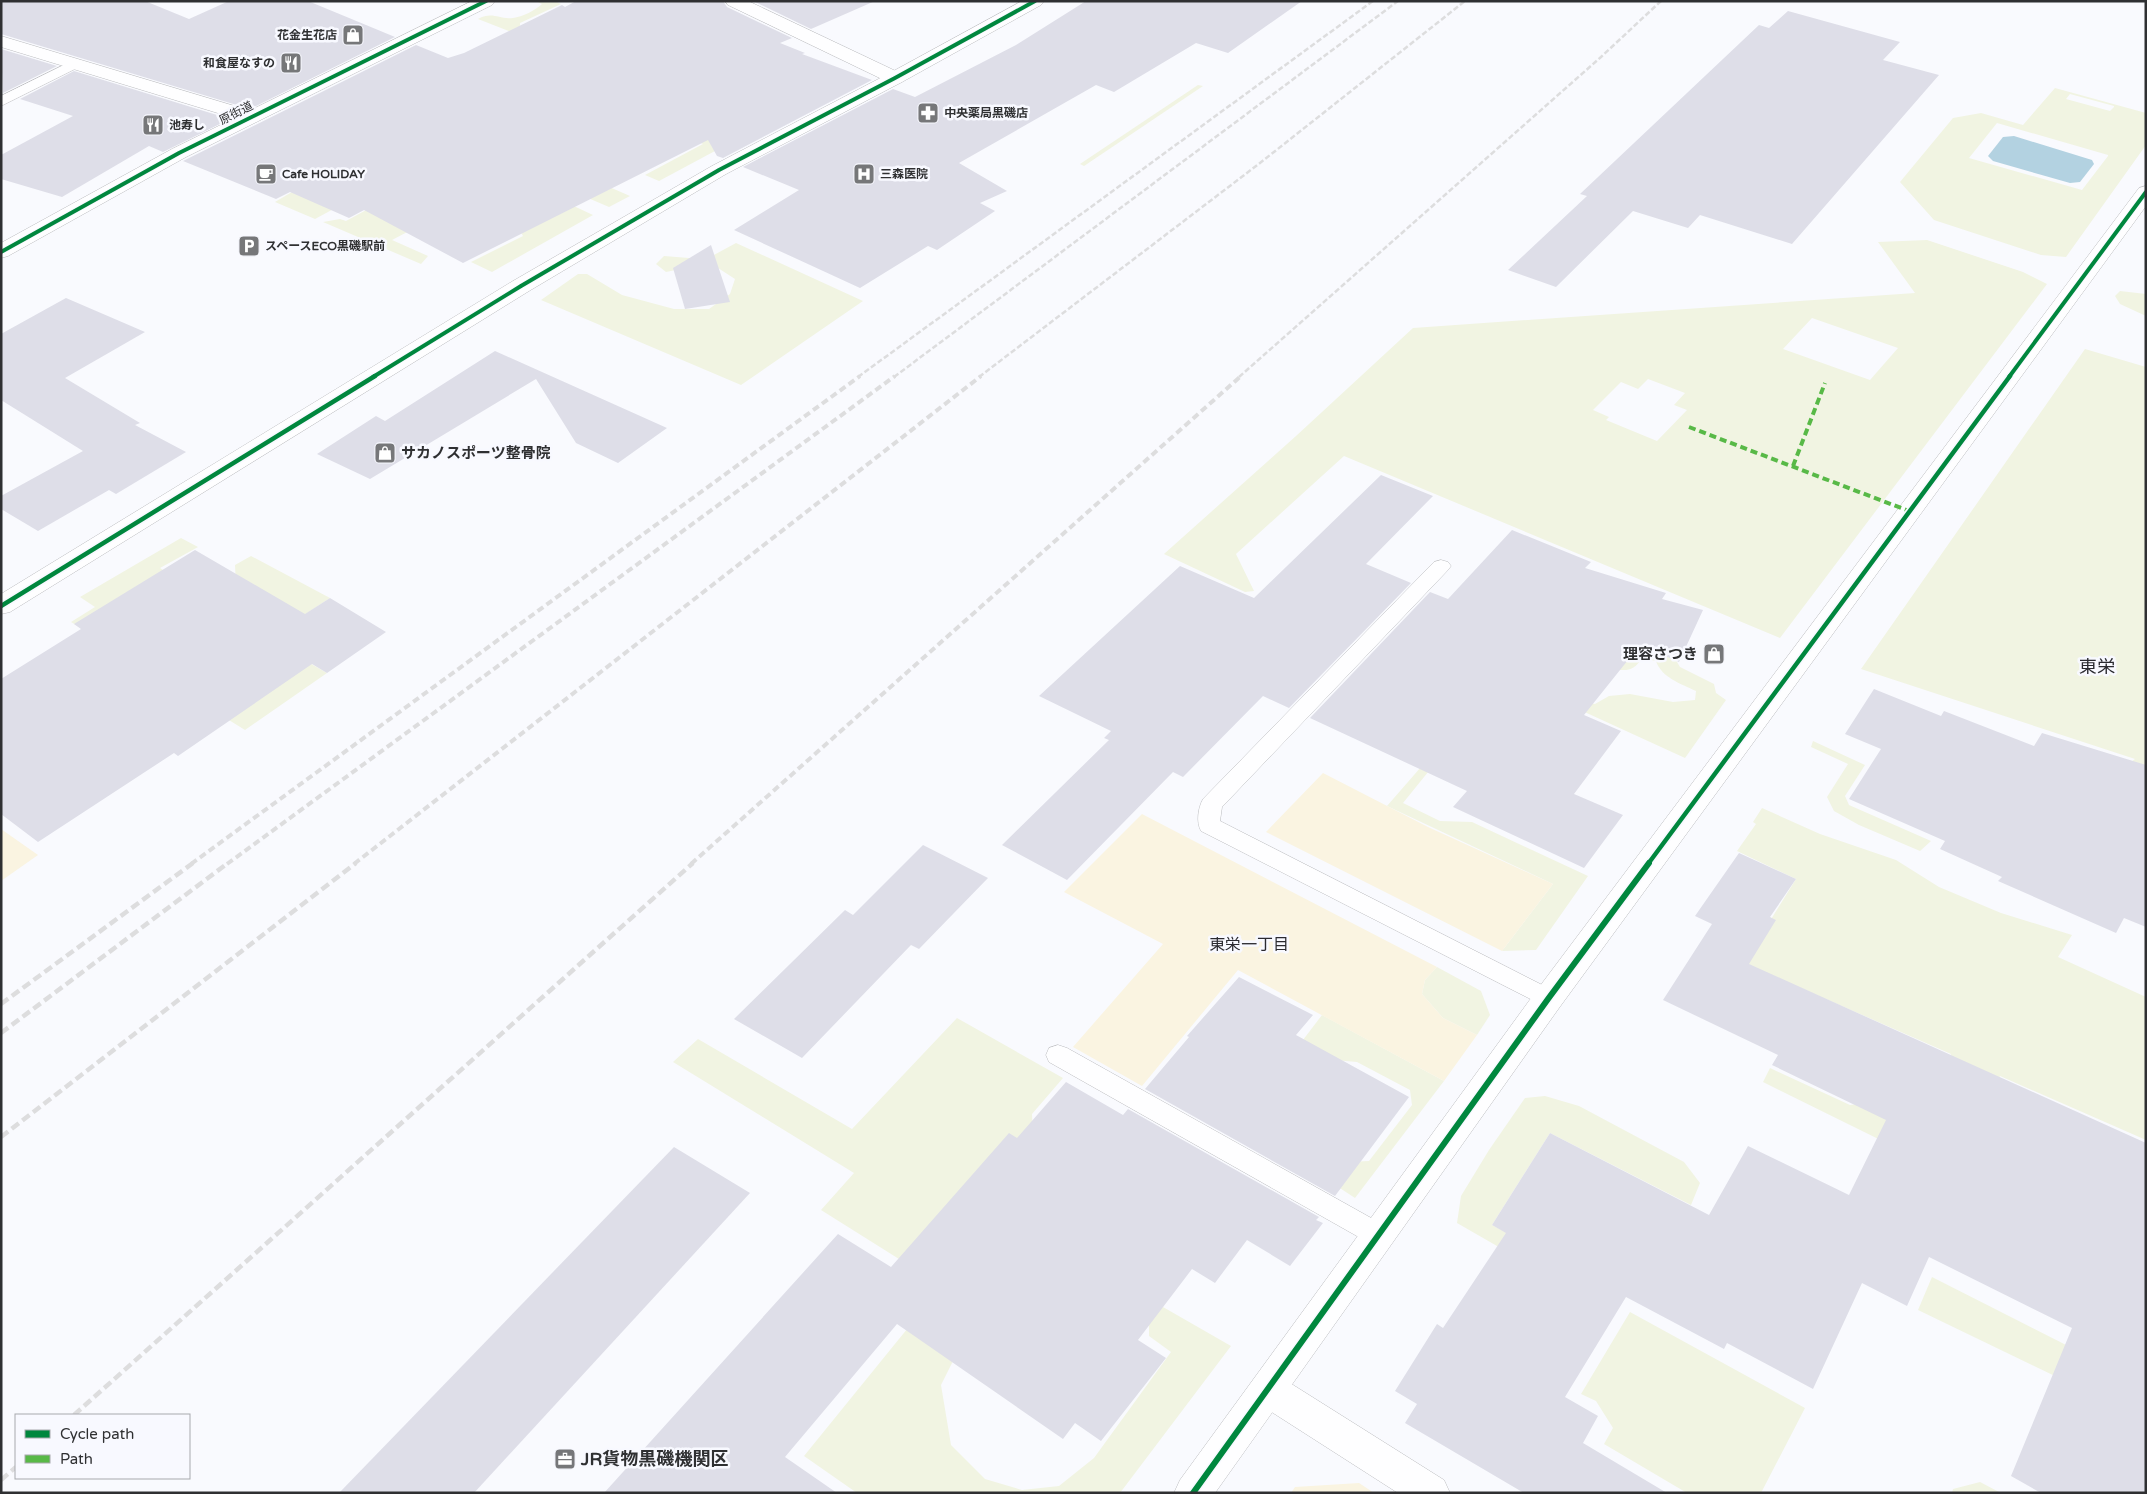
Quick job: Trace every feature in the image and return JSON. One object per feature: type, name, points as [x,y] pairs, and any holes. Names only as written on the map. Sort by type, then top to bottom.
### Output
[{"type":"street","name":"原街道","points":[[1,252],[154,166],[251,116],[486,1]]},
{"type":"street","points":[[734,1],[895,78]]},
{"type":"street","points":[[1,606],[521,286],[719,170],[895,78],[1035,1]]},
{"type":"street","points":[[1,41],[251,116]]},
{"type":"street","points":[[1193,1493],[1380,1236],[1548,999],[2146,192]]},
{"type":"street","points":[[1269,1390],[1431,1493]]},
{"type":"lane","points":[[1,102],[74,64]]},
{"type":"lane","points":[[1441,566],[1211,805],[1209,825],[1548,999]]},
{"type":"lane","points":[[1058,1055],[1380,1236]]},
{"type":"green space","points":[[536,1],[555,1],[561,4],[520,23],[520,27],[575,57],[478,19],[488,16],[513,18],[520,16],[533,11],[542,4]]},
{"type":"green space","points":[[1198,85],[1203,86],[1084,166],[1080,164]]},
{"type":"green space","points":[[2055,88],[2146,113],[2146,145],[2066,257],[2041,255],[1934,220],[1900,182],[1953,118],[1981,113],[2023,125]],"holes":[[[2070,94],[2114,106],[2114,107],[2110,111],[2066,99]],[[1997,123],[2108,155],[2108,156],[2082,190],[1969,158]]]},
{"type":"green space","points":[[660,125],[728,144],[659,181],[645,175],[703,144]]},
{"type":"green space","points":[[552,162],[630,196],[609,207],[588,198]]},
{"type":"green space","points":[[314,179],[365,192],[315,219],[275,202]]},
{"type":"green space","points":[[405,189],[459,205],[392,240],[428,256],[421,264],[323,222],[340,219],[346,221]]},
{"type":"green space","points":[[563,201],[593,215],[492,272],[471,262],[523,236],[517,225]]},
{"type":"green space","points":[[1927,240],[2023,272],[2047,284],[1780,638],[1344,456],[1236,554],[1254,591],[1245,592],[1164,554],[1413,328],[1915,293],[1878,242]],"holes":[[[1812,318],[1898,348],[1870,380],[1783,349]],[[1648,379],[1685,393],[1674,405],[1687,410],[1657,441],[1606,420],[1609,417],[1593,410],[1621,382],[1638,389]]]},
{"type":"green space","points":[[736,243],[863,301],[741,385],[541,300],[578,274],[587,274],[622,295],[674,309],[709,309],[730,294],[735,279],[718,268],[690,267],[666,272],[656,264],[664,256],[689,258],[701,262]]},
{"type":"green space","points":[[2120,291],[2146,294],[2146,316],[2120,304],[2115,296]]},
{"type":"green space","points":[[2085,349],[2146,367],[2146,839],[2128,764],[2135,759],[1861,669]]},
{"type":"green space","points":[[181,538],[198,547],[160,568],[169,574],[236,587],[235,565],[251,556],[330,598],[252,649],[299,657],[327,673],[245,730],[71,622],[95,607],[80,597]]},
{"type":"green space","points":[[1604,638],[1674,657],[1680,667],[1714,684],[1716,693],[1726,700],[1685,758],[1578,709],[1584,702],[1595,704],[1609,696],[1630,694],[1673,702],[1695,700],[1696,691],[1667,676],[1656,661],[1642,658],[1632,669],[1619,670],[1609,668]]},
{"type":"green space","points":[[1448,736],[1454,740],[1403,803],[1440,821],[1472,822],[1588,876],[1536,950],[1502,951],[1553,884],[1387,806]]},
{"type":"green space","points":[[1813,741],[1865,765],[1845,796],[1849,805],[1931,841],[1920,851],[1859,825],[1834,811],[1827,797],[1848,764],[1811,747]]},
{"type":"green space","points":[[1762,808],[1820,834],[1896,860],[1939,887],[2001,913],[2072,935],[2058,957],[2146,997],[2146,1140],[2000,1076],[1978,1130],[1925,1162],[1763,1082],[1770,1068],[1850,1105],[1866,1103],[1922,1109],[1951,1054],[1744,963],[1796,879],[1737,851],[1756,824],[1753,822]]},
{"type":"green space","points":[[1437,967],[1481,991],[1490,1015],[1477,1035],[1443,1018],[1422,994],[1425,980]]},
{"type":"green space","points":[[1322,1015],[1444,1081],[1355,1198],[1323,1177],[1348,1162],[1369,1161],[1412,1105],[1410,1090],[1357,1062],[1334,1060],[1235,1129]]},
{"type":"green space","points":[[957,1018],[1063,1078],[1032,1114],[1033,1136],[955,1357],[941,1385],[951,1445],[985,1479],[1022,1490],[1059,1486],[1094,1458],[1171,1352],[1149,1336],[1149,1318],[1163,1307],[1231,1346],[1120,1493],[857,1493],[804,1456],[942,1286],[821,1210],[854,1173],[673,1062],[698,1039],[852,1129]]},
{"type":"green space","points":[[1545,1096],[1579,1106],[1684,1162],[1700,1183],[1691,1205],[1550,1133],[1492,1225],[1601,1283],[1577,1285],[1497,1246],[1457,1223],[1461,1196],[1489,1150],[1525,1098]]},
{"type":"green space","points":[[1932,1277],[2072,1348],[2146,1420],[1918,1310]]},
{"type":"green space","points":[[1630,1312],[1805,1408],[1761,1493],[1687,1493],[1604,1444],[1613,1428],[1596,1401],[1581,1394]]},
{"type":"green space","points":[[1980,1482],[2001,1493],[1952,1493],[1953,1489]]},
{"type":"sand","points":[[1323,773],[1428,827],[1553,884],[1502,951],[1266,832]]},
{"type":"sand","points":[[1142,814],[1437,967],[1425,980],[1422,994],[1443,1018],[1477,1035],[1444,1081],[1238,970],[1142,1086],[1073,1047],[1163,944],[1064,892]]},
{"type":"sand","points":[[1,829],[38,855],[1,881]]},
{"type":"sand","points":[[1359,1483],[1374,1493],[1291,1493],[1295,1487]]},
{"type":"water","points":[[2014,136],[2092,160],[2094,164],[2080,182],[2070,183],[1993,161],[1988,156],[2003,137]]},
{"type":"building","points":[[1,1],[145,1],[189,19],[229,1],[308,1],[395,37],[250,109],[1,34]]},
{"type":"building","points":[[576,1],[723,1],[727,7],[792,38],[780,43],[805,53],[802,54],[872,80],[723,158],[717,156],[708,140],[463,263],[364,210],[349,218],[290,192],[276,199],[183,161],[416,45],[448,58],[464,53],[562,5],[565,7]]},
{"type":"building","points":[[753,1],[875,1],[811,29]]},
{"type":"building","points":[[1086,1],[1302,1],[1228,53],[1196,43],[1114,92],[1096,85],[959,163],[1007,191],[980,203],[995,211],[937,250],[928,246],[860,288],[734,230],[799,190],[743,167],[893,89],[915,97],[1016,45]]},
{"type":"building","points":[[1788,11],[1900,42],[1883,60],[1939,75],[1792,244],[1700,215],[1688,228],[1633,211],[1556,287],[1508,270],[1587,196],[1580,194],[1759,25],[1769,28]]},
{"type":"building","points":[[1,49],[57,66],[3,93]]},
{"type":"building","points":[[74,71],[230,119],[163,152],[149,146],[62,197],[1,179],[1,155],[73,116],[20,99]]},
{"type":"building","points":[[711,245],[730,302],[685,309],[673,268]]},
{"type":"building","points":[[66,298],[145,332],[65,378],[140,423],[135,425],[186,452],[116,494],[109,490],[38,531],[1,509],[1,496],[83,451],[1,400],[1,334]]},
{"type":"building","points":[[495,351],[667,428],[618,463],[576,443],[536,379],[370,479],[317,454],[376,416],[385,421]]},
{"type":"building","points":[[1381,475],[1433,496],[1366,564],[1411,583],[1289,708],[1263,696],[1183,777],[1173,772],[1067,880],[1002,845],[1109,740],[1104,738],[1111,731],[1039,696],[1180,566],[1254,598]]},
{"type":"building","points":[[1512,530],[1591,562],[1585,568],[1666,593],[1662,599],[1703,610],[1679,662],[1640,645],[1584,715],[1621,731],[1574,794],[1623,815],[1584,868],[1453,807],[1467,791],[1310,718],[1430,592],[1448,599]]},
{"type":"building","points":[[195,550],[305,614],[330,598],[386,632],[327,673],[312,664],[178,756],[174,753],[38,842],[1,814],[1,679],[81,629],[74,624]]},
{"type":"building","points":[[1874,689],[1941,716],[1944,711],[2034,746],[2042,733],[2146,765],[2146,927],[2124,918],[2116,933],[1998,881],[2002,877],[1940,849],[1945,841],[1849,799],[1881,749],[1845,734]]},
{"type":"building","points":[[923,845],[988,878],[919,949],[911,945],[802,1058],[734,1019],[845,910],[853,915]]},
{"type":"building","points":[[1739,853],[1796,879],[1770,917],[1776,920],[1749,964],[2146,1143],[2146,1493],[2041,1493],[2011,1476],[2072,1328],[1929,1257],[1907,1306],[1862,1283],[1813,1389],[1727,1343],[1724,1349],[1626,1297],[1565,1397],[1598,1416],[1583,1443],[1667,1493],[1524,1493],[1405,1423],[1417,1404],[1395,1391],[1437,1324],[1443,1328],[1506,1233],[1492,1225],[1550,1133],[1709,1215],[1748,1146],[1849,1195],[1886,1120],[1772,1065],[1778,1055],[1663,1000],[1712,924],[1695,916]]},
{"type":"building","points":[[1239,977],[1313,1015],[1296,1035],[1409,1097],[1335,1196],[1145,1089],[1189,1037],[1187,1036]]},
{"type":"building","points":[[1066,1082],[1123,1115],[1128,1109],[1319,1217],[1316,1220],[1323,1223],[1290,1266],[1247,1240],[1215,1283],[1192,1269],[1138,1340],[1166,1358],[1101,1441],[1075,1423],[1063,1439],[897,1324],[785,1457],[837,1493],[604,1493],[838,1234],[891,1267],[1009,1133],[1017,1138]]},
{"type":"building","points":[[674,1147],[750,1193],[474,1493],[339,1493]]},
{"type":"railway","points":[[858,377],[1373,1]]},
{"type":"railway","points":[[894,377],[1398,1]]},
{"type":"railway","points":[[979,377],[1260,163],[1465,1]]},
{"type":"railway","points":[[1239,377],[1601,57],[1661,1]]},
{"type":"railway","points":[[191,864],[860,376]]},
{"type":"railway","points":[[227,864],[895,376]]},
{"type":"railway","points":[[354,864],[981,376]]},
{"type":"railway","points":[[691,864],[1241,376]]},
{"type":"railway","points":[[1,1004],[193,863]]},
{"type":"railway","points":[[1,1033],[228,863]]},
{"type":"railway","points":[[1,1137],[356,863]]},
{"type":"railway","points":[[75,1414],[693,863]]},
{"type":"railway","points":[[1,1480],[15,1468]]},
{"type":"marked path","points":[[1793,466],[1825,383]]},
{"type":"marked path","points":[[1689,427],[1909,511]]},
{"type":"cycle path","points":[[1,252],[179,153],[486,1]]},
{"type":"cycle path","points":[[1,606],[521,286],[719,170],[895,78],[1035,1]]},
{"type":"cycle path","points":[[1193,1493],[1548,999],[2146,192]]},
{"type":"place","name":"花金生花店","points":[[353,35]]},
{"type":"place","name":"和食屋なすの","points":[[291,63]]},
{"type":"place","name":"中央薬局黒磯店","points":[[928,113]]},
{"type":"place","name":"池寿し","points":[[153,125]]},
{"type":"place","name":"Cafe HOLIDAY","points":[[266,174]]},
{"type":"place","name":"三森医院","points":[[864,174]]},
{"type":"place","name":"スペースECO黒磯駅前","points":[[249,246]]},
{"type":"place","name":"サカノスポーツ整骨院","points":[[385,453]]},
{"type":"place","name":"理容さつき","points":[[1714,654]]},
{"type":"place","name":"JR貨物黒磯機関区","points":[[565,1459]]},
{"type":"district","name":"東栄","points":[[2097,667]]},
{"type":"district","name":"東栄一丁目","points":[[1249,944]]}]
